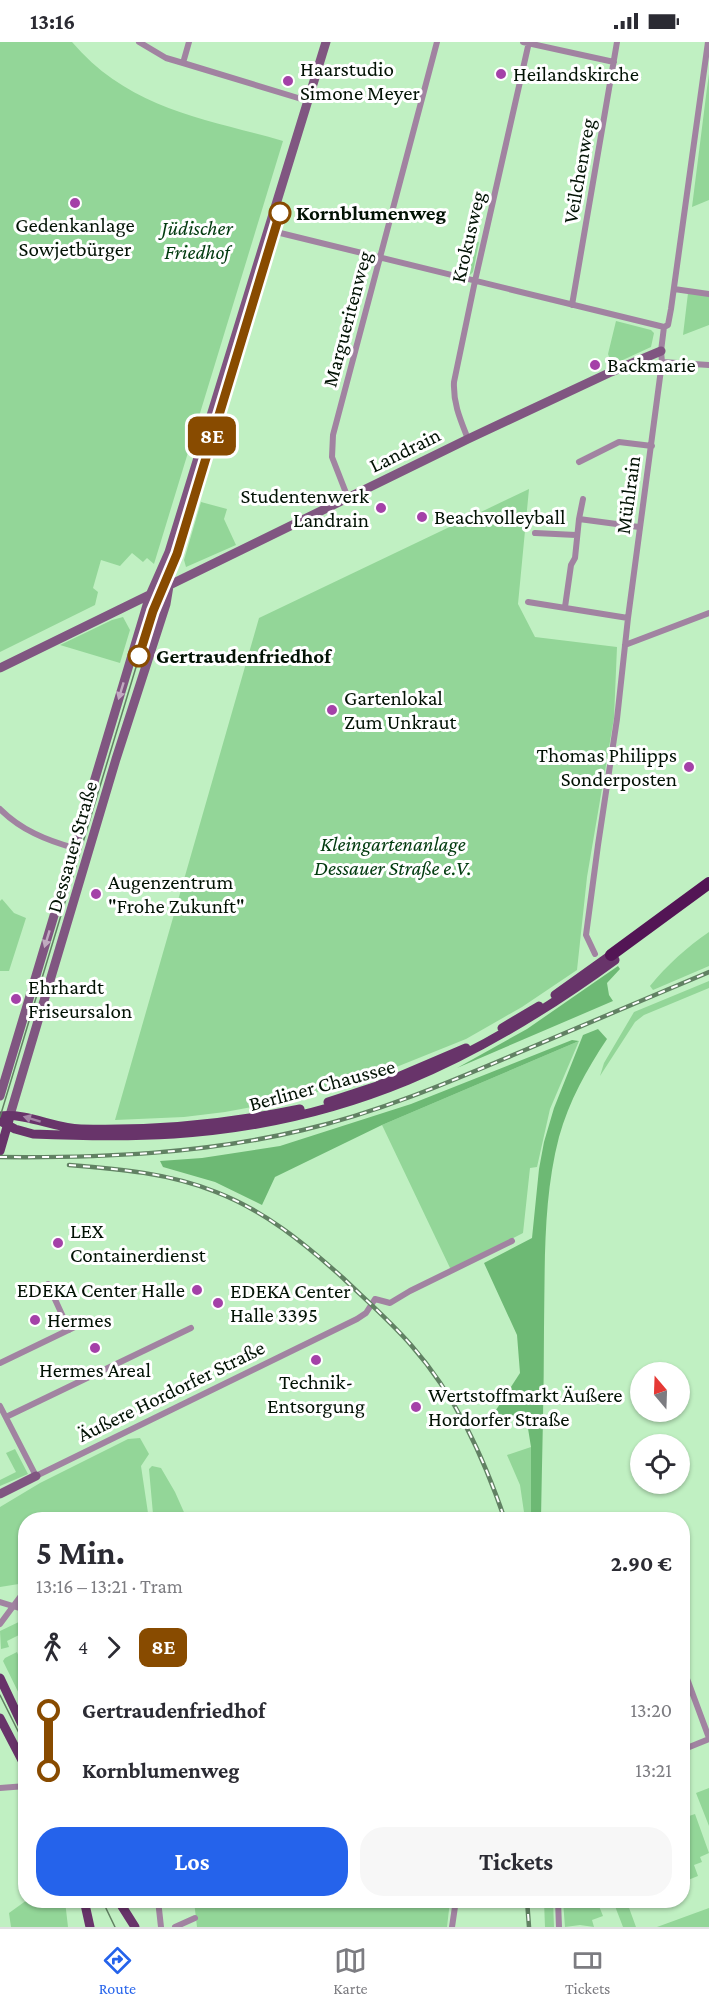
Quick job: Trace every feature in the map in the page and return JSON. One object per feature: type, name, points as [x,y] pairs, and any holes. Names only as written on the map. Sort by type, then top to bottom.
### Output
[{"type":"highway","name":"Berliner Chaussee","points":[[613,958],[709,883]]},
{"type":"highway","name":"Berliner Chaussee","points":[[613,958],[709,891]]},
{"type":"main road","name":"Dessauer Straße","points":[[0,1096],[150,595],[169,552],[326,42]]},
{"type":"main road","name":"Landrain","points":[[150,595],[468,439],[661,351]]},
{"type":"main road","name":"Dessauer Straße","points":[[1,1145],[5,1115],[163,613],[169,586],[169,552]]},
{"type":"main road","points":[[0,668],[150,595],[157,600],[163,613]]},
{"type":"main road","name":"Berliner Chaussee","points":[[5,1115],[26,1117],[60,1128],[144,1129],[226,1122],[303,1108],[377,1086],[476,1043],[613,958]]},
{"type":"main road","name":"Berliner Chaussee","points":[[3,1123],[22,1132],[90,1136],[198,1132],[273,1121],[341,1104],[380,1093],[478,1049],[528,1020],[613,958]]},
{"type":"main road","points":[[1,1145],[11,1134],[22,1132]]},
{"type":"main road","name":"Äußere Hordorfer Straße","points":[[0,1494],[36,1476]]},
{"type":"main road","points":[[0,1678],[18,1716]]},
{"type":"main road","points":[[0,1718],[18,1753]]},
{"type":"main road","points":[[86,1908],[90,1927]]},
{"type":"main road","points":[[123,1908],[135,1927]]},
{"type":"street","points":[[139,42],[166,58],[308,101]]},
{"type":"street","points":[[183,63],[189,42]]},
{"type":"street","name":"Margueritenweg","points":[[348,498],[334,464],[331,444],[437,42]]},
{"type":"street","points":[[527,42],[614,62]]},
{"type":"street","name":"Krokusweg","points":[[468,439],[453,398],[454,382],[527,42]]},
{"type":"street","name":"Veilchenweg","points":[[572,305],[617,42]]},
{"type":"street","name":"Mühlrain","points":[[595,954],[586,935],[617,718],[639,527],[652,446],[664,327],[668,325],[674,289],[708,42]]},
{"type":"street","points":[[268,230],[664,327]]},
{"type":"street","points":[[674,289],[709,294]]},
{"type":"street","points":[[662,362],[709,365]]},
{"type":"street","points":[[579,462],[619,442],[652,446]]},
{"type":"street","points":[[565,607],[571,565],[575,558],[576,535],[583,499]]},
{"type":"street","points":[[579,519],[639,527]]},
{"type":"street","points":[[535,533],[576,535]]},
{"type":"street","points":[[528,602],[627,618]]},
{"type":"street","points":[[625,645],[709,613]]},
{"type":"street","points":[[0,809],[36,836],[74,848]]},
{"type":"street","name":"Äußere Hordorfer Straße","points":[[36,1476],[348,1324],[366,1312],[375,1299],[390,1303],[512,1241]]},
{"type":"street","points":[[48,1284],[69,1330]]},
{"type":"street","points":[[0,1363],[83,1323]]},
{"type":"street","points":[[6,1418],[191,1328]]},
{"type":"street","points":[[0,1406],[36,1476]]},
{"type":"street","points":[[0,1624],[18,1599]]},
{"type":"street","points":[[0,1602],[18,1608]]},
{"type":"street","points":[[690,1687],[709,1739],[690,1747]]},
{"type":"street","points":[[0,1788],[18,1787]]},
{"type":"street","points":[[159,1908],[161,1927]]},
{"type":"street","points":[[452,1927],[455,1908]]},
{"type":"street","points":[[558,1908],[559,1927]]},
{"type":"street","points":[[175,1927],[195,1918]]},
{"type":"green space","name":"Jüdischer Friedhof","points":[[0,42],[72,42],[94,65],[143,97],[196,117],[283,141],[154,564],[147,558],[143,562],[132,553],[120,566],[101,560],[93,588],[98,592],[95,605],[0,652]]},
{"type":"green space","points":[[709,74],[709,200],[692,207],[707,88]]},
{"type":"green space","points":[[473,241],[479,242],[473,272],[470,275],[463,272]]},
{"type":"green space","points":[[688,293],[709,296],[709,325],[683,335]]},
{"type":"green space","points":[[616,321],[651,330],[654,333],[651,347],[612,365],[608,354]]},
{"type":"green space","name":"Kleingartenanlage Dessauer Straße e.V.","points":[[529,489],[518,604],[535,637],[617,647],[614,718],[587,877],[577,970],[522,1007],[466,1039],[364,1080],[279,1102],[225,1112],[184,1117],[115,1120],[259,618]]},
{"type":"green space","points":[[201,502],[227,509],[224,519],[236,545],[186,567],[184,560]]},
{"type":"green space","points":[[123,617],[130,630],[120,663],[60,645],[112,620]]},
{"type":"green space","points":[[2,899],[14,913],[26,918],[9,971],[0,971],[0,901]]},
{"type":"green space","points":[[709,932],[709,966],[653,990],[650,986],[663,971]]},
{"type":"green space","points":[[618,966],[620,969],[607,983],[609,995],[613,1001],[457,1068],[527,1029]]},
{"type":"green space","points":[[709,981],[709,988],[644,1015],[635,1022],[600,1076],[604,1063],[634,1012]]},
{"type":"green space","points":[[598,1029],[607,1039],[573,1098],[559,1137],[550,1184],[545,1256],[541,1512],[531,1512],[531,1447],[526,1416],[496,1422],[494,1413],[520,1373],[517,1335],[484,1263],[532,1238],[544,1142],[554,1108],[583,1035]]},
{"type":"green space","points":[[572,1040],[579,1041],[382,1125],[275,1177],[262,1205],[215,1182],[163,1167],[160,1161],[202,1158],[280,1146],[411,1104]]},
{"type":"green space","points":[[579,1041],[550,1109],[537,1167],[530,1168],[523,1233],[451,1270],[382,1125]]},
{"type":"green space","points":[[140,1438],[149,1454],[141,1466],[148,1512],[18,1512],[18,1584],[0,1587],[0,1507],[40,1483],[128,1439]]},
{"type":"green space","points":[[531,1447],[531,1512],[524,1512],[520,1485],[507,1455]]},
{"type":"green space","points":[[15,1449],[28,1474],[0,1486],[0,1480],[16,1472],[6,1453]]},
{"type":"green space","points":[[152,1466],[161,1468],[184,1512],[153,1512],[149,1469]]},
{"type":"green space","points":[[18,1622],[18,1636],[7,1641],[9,1647],[1,1649],[0,1631]]},
{"type":"green space","points":[[17,1652],[18,1692],[3,1661]]},
{"type":"green space","points":[[709,1788],[709,1826],[696,1793]]},
{"type":"green space","points":[[695,1814],[709,1853],[700,1857],[702,1862],[694,1865],[698,1876],[690,1879],[690,1816]]},
{"type":"green space","points":[[18,1906],[66,1908],[68,1927],[11,1927],[9,1913]]},
{"type":"green space","points":[[195,1908],[449,1908],[447,1927],[197,1927]]},
{"type":"green space","points":[[544,1908],[553,1908],[554,1927],[545,1927]]},
{"type":"green space","points":[[564,1908],[600,1908],[603,1916],[592,1920],[594,1927],[580,1925],[565,1927]]},
{"type":"green space","points":[[616,1908],[629,1908],[636,1927],[623,1927]]},
{"type":"green space","points":[[709,1908],[709,1927],[657,1927]]},
{"type":"tram line","name":"8E","points":[[139,656],[153,611],[177,554],[280,213]]},
{"type":"tram line","points":[[0,1117],[153,611]]},
{"type":"tram line","points":[[0,1695],[18,1731]]},
{"type":"tram line","points":[[106,1908],[115,1927]]},
{"type":"railway","points":[[0,1157],[76,1157],[152,1153],[265,1138],[332,1123],[443,1084],[709,972]]},
{"type":"railway","points":[[69,1165],[144,1173],[180,1180],[216,1192],[267,1218],[314,1252],[386,1319],[411,1345],[442,1385],[467,1428],[502,1512]]},
{"type":"railway","points":[[528,1908],[529,1927]]},
{"type":"place","name":"Heilandskirche","points":[[501,74]]},
{"type":"place","name":"Haarstudio Simone Meyer","points":[[288,81]]},
{"type":"place","name":"Gedenkanlage Sowjetbürger","points":[[75,203]]},
{"type":"place","name":"Kornblumenweg","points":[[280,213]]},
{"type":"place","name":"Backmarie","points":[[595,365]]},
{"type":"place","name":"Studentenwerk Landrain","points":[[381,508]]},
{"type":"place","name":"Beachvolleyball","points":[[422,517]]},
{"type":"place","name":"Gertraudenfriedhof","points":[[139,656]]},
{"type":"place","name":"Gartenlokal Zum Unkraut","points":[[332,710]]},
{"type":"place","name":"Thomas Philipps Sonderposten","points":[[689,767]]},
{"type":"place","name":"Augenzentrum \"Frohe Zukunft\"","points":[[96,894]]},
{"type":"place","name":"Ehrhardt Friseursalon","points":[[16,999]]},
{"type":"place","name":"LEX Containerdienst","points":[[58,1243]]},
{"type":"place","name":"EDEKA Center Halle","points":[[197,1290]]},
{"type":"place","name":"EDEKA Center Halle 3395","points":[[218,1303]]},
{"type":"place","name":"Hermes","points":[[35,1320]]},
{"type":"place","name":"Hermes Areal","points":[[95,1348]]},
{"type":"place","name":"Technik- Entsorgung","points":[[316,1360]]},
{"type":"place","name":"Wertstoffmarkt Äußere Hordorfer Straße","points":[[416,1407]]}]
